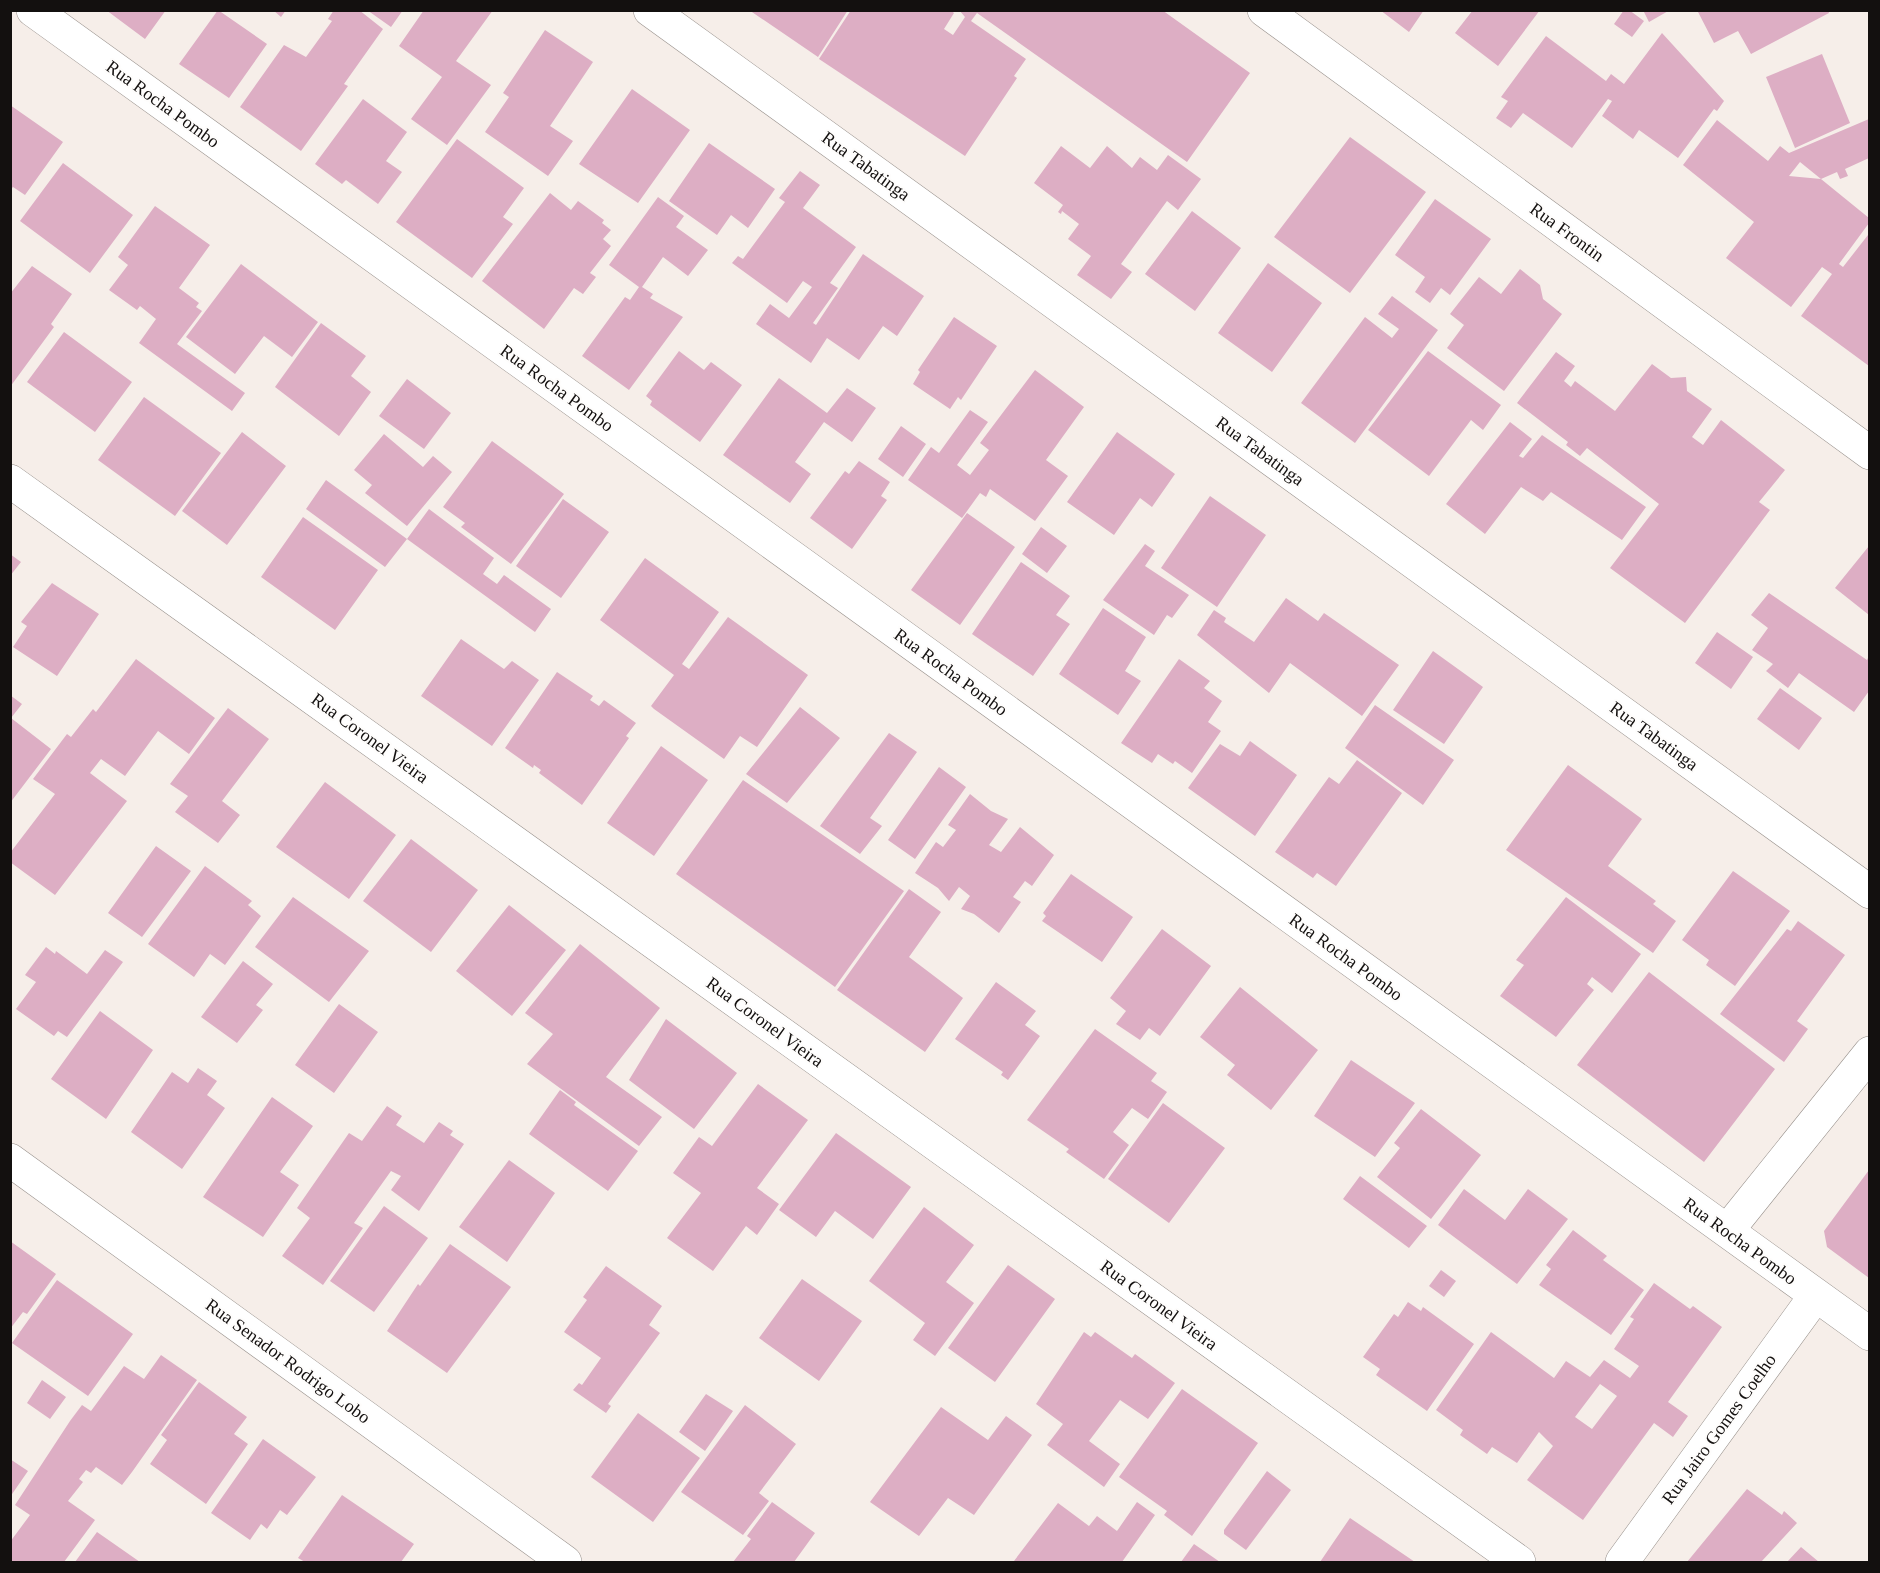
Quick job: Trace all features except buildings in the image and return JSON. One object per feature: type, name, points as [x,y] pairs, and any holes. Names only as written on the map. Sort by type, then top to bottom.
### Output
[{"type":"street","name":"Rua Rocha Pombo","points":[[33,10],[1869,1335]]},
{"type":"street","name":"Rua Tabatinga","points":[[650,10],[1869,892]]},
{"type":"street","name":"Rua Frontin","points":[[1264,10],[1869,453]]},
{"type":"street","name":"Rua Coronel Vieira","points":[[10,481],[1518,1563]]},
{"type":"street","points":[[1727,1231],[1869,1053]]},
{"type":"street","name":"Rua Senador Rodrigo Lobo","points":[[10,1160],[565,1563]]},
{"type":"street","name":"Rua Jairo Gomes Coelho","points":[[1622,1563],[1816,1295]]}]
